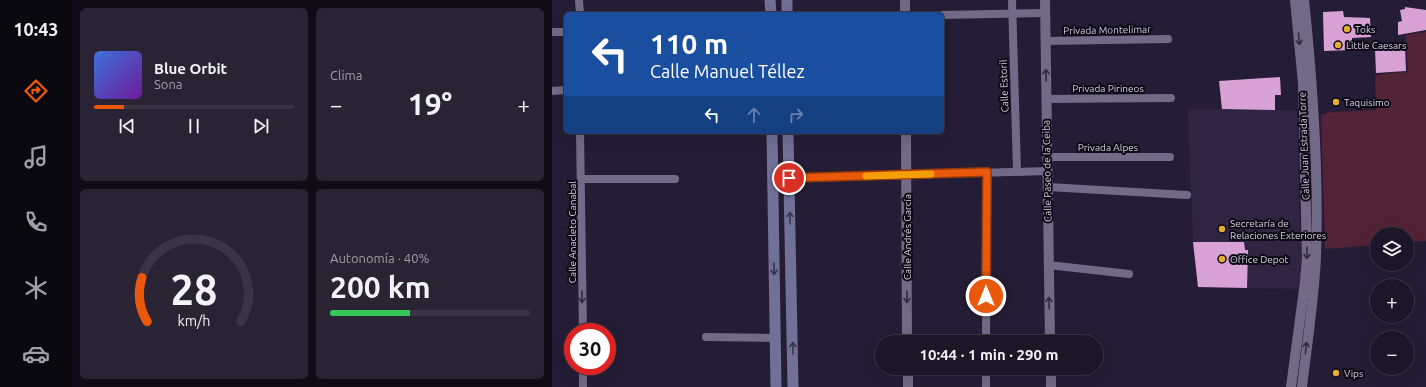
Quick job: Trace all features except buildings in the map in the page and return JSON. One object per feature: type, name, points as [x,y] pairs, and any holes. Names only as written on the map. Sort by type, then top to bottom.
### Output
[{"type":"main road","points":[[770,0],[771,12]]},
{"type":"main road","points":[[787,0],[787,12]]},
{"type":"main road","points":[[772,134],[776,387]]},
{"type":"main road","points":[[788,134],[793,387]]},
{"type":"street","points":[[579,0],[580,12]]},
{"type":"street","points":[[905,0],[905,12]]},
{"type":"street","name":"Calle Estoril","points":[[1012,0],[1017,171]]},
{"type":"street","name":"Calle Paseo de la Ceiba","points":[[1045,0],[1050,335]]},
{"type":"street","name":"Calle Juan Estrada Torre","points":[[1295,0],[1306,64],[1313,88],[1316,257],[1302,387]]},
{"type":"street","name":"Calle Juan Estrada Torre","points":[[1291,387],[1304,297],[1307,258],[1306,64],[1304,0]]},
{"type":"street","points":[[944,15],[1046,13]]},
{"type":"street","points":[[552,32],[564,32]]},
{"type":"street","name":"Privada Montelimar","points":[[1045,41],[1168,39]]},
{"type":"street","points":[[552,91],[564,90]]},
{"type":"street","name":"Privada Pirineos","points":[[1046,99],[1171,98]]},
{"type":"street","name":"Calle Anacleto Canabal","points":[[580,134],[582,179],[583,323]]},
{"type":"street","name":"Calle Andrés García","points":[[906,134],[907,335]]},
{"type":"street","name":"Privada Alpes","points":[[1047,157],[1170,157]]},
{"type":"street","points":[[773,179],[1048,171]]},
{"type":"street","points":[[986,335],[987,172]]},
{"type":"street","points":[[582,179],[675,179]]},
{"type":"street","points":[[1048,187],[1187,195]]},
{"type":"street","points":[[1048,265],[1129,274]]},
{"type":"street","points":[[706,337],[775,338]]},
{"type":"street","points":[[583,375],[583,387]]},
{"type":"street","points":[[908,375],[908,387]]},
{"type":"street","points":[[986,375],[986,387]]},
{"type":"street","points":[[1051,375],[1051,387]]},
{"type":"shaded area","points":[[1426,32],[1426,241],[1414,242],[1414,227],[1370,227],[1370,246],[1325,249],[1321,115],[1331,112],[1376,110],[1375,75],[1408,72],[1405,35]]},
{"type":"shaded area","points":[[1188,109],[1297,110],[1300,241],[1304,242],[1302,289],[1198,287],[1193,242]]},
{"type":"slow traffic","points":[[866,176],[931,174]]},
{"type":"place","name":"Toks","points":[[1347,29]]},
{"type":"place","name":"Little Caesars","points":[[1338,45]]},
{"type":"place","name":"Taquisimo","points":[[1336,102]]},
{"type":"place","name":"Secretaría de Relaciones Exteriores","points":[[1222,229]]},
{"type":"place","name":"Office Depot","points":[[1222,259]]},
{"type":"place","name":"Vips","points":[[1336,373]]},
{"type":"route","points":[[789,178],[987,172],[986,296]]}]
